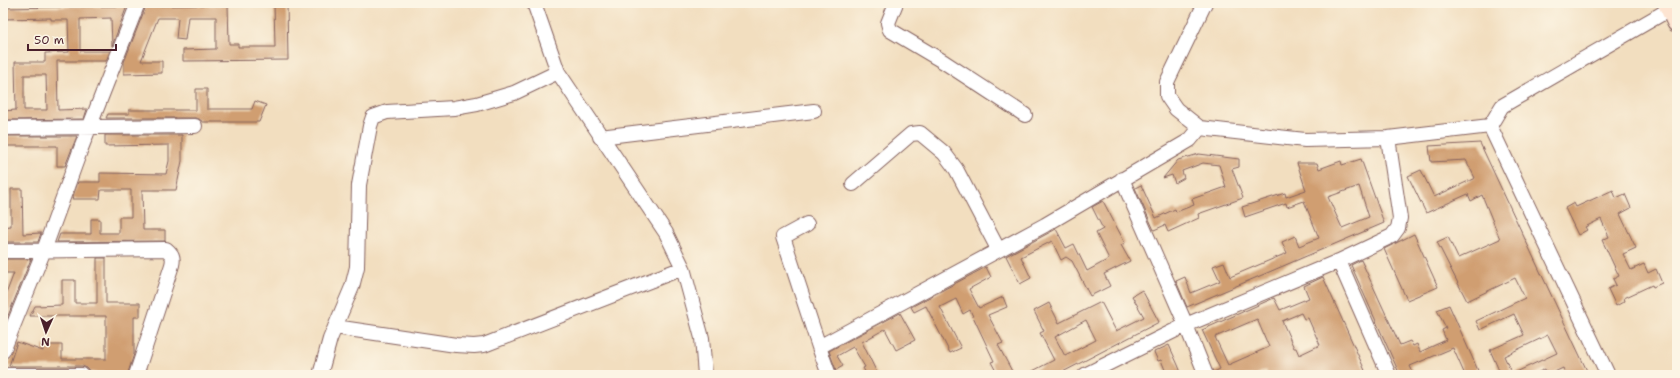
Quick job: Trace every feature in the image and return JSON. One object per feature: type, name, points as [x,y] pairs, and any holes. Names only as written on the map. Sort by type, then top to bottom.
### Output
[{"type":"street","points":[[3,351],[44,250],[138,3]]},
{"type":"street","points":[[534,3],[558,72],[600,137],[666,233],[683,268],[702,338],[705,375]]},
{"type":"street","points":[[896,3],[888,23],[890,30],[944,62],[1024,115]]},
{"type":"street","points":[[1205,3],[1167,82],[1166,90],[1167,96],[1176,109],[1200,128],[1306,140],[1388,138],[1490,126]]},
{"type":"street","points":[[1490,126],[1502,106],[1673,10]]},
{"type":"street","points":[[320,375],[330,339],[352,288],[357,267],[358,185],[370,126],[374,117],[387,112],[454,108],[477,104],[514,93],[558,72]]},
{"type":"street","points":[[600,137],[814,111]]},
{"type":"street","points":[[3,128],[195,126]]},
{"type":"street","points":[[1490,126],[1608,375]]},
{"type":"street","points":[[818,347],[1045,224],[1190,140],[1200,128]]},
{"type":"street","points":[[853,184],[910,134],[920,133],[944,153],[956,169],[998,249]]},
{"type":"street","points":[[1085,375],[1186,324],[1339,261],[1392,236],[1398,228],[1400,218],[1388,138]]},
{"type":"street","points":[[1122,179],[1186,324],[1206,375]]},
{"type":"street","points":[[807,224],[783,237],[818,347],[829,375]]},
{"type":"street","points":[[3,251],[166,249],[171,253],[173,260],[172,265],[136,375]]},
{"type":"street","points":[[1339,261],[1389,375]]},
{"type":"street","points":[[335,327],[456,345],[484,345],[683,268]]},
{"type":"street","points":[[3,375],[82,375]]},
{"type":"building","points":[[274,3],[287,3],[288,60],[183,61],[183,50],[216,49],[216,17],[188,17],[185,40],[176,39],[178,18],[158,18],[141,61],[162,61],[162,73],[124,74],[124,62],[146,6],[228,5],[229,44],[238,44],[238,47],[275,47]]},
{"type":"building","points":[[127,6],[112,46],[111,18],[80,19],[80,51],[110,51],[106,61],[57,61],[58,110],[87,109],[84,119],[3,120],[3,111],[16,110],[15,62],[45,62],[45,53],[69,52],[68,20],[51,20],[51,18],[3,19],[3,8]],"holes":[[[24,75],[46,75],[47,110],[24,110]]]},
{"type":"building","points":[[196,89],[207,89],[207,109],[252,109],[255,101],[266,105],[259,122],[203,122],[195,118],[106,118],[108,114],[129,114],[129,110],[196,110]]},
{"type":"building","points":[[105,135],[182,135],[182,161],[176,190],[142,190],[143,230],[165,230],[165,241],[57,242],[60,234],[91,234],[91,219],[100,219],[100,233],[119,233],[119,217],[131,217],[131,190],[101,190],[100,199],[72,199],[78,182],[100,182],[100,173],[166,174],[169,161],[169,145],[105,146]]},
{"type":"building","points":[[3,136],[77,136],[65,166],[57,166],[57,146],[3,146]]},
{"type":"building","points":[[1480,143],[1589,375],[1566,375],[1563,368],[1548,375],[1545,369],[1533,375],[1501,375],[1490,350],[1524,335],[1514,314],[1480,330],[1476,321],[1525,298],[1515,278],[1467,301],[1437,242],[1448,237],[1458,258],[1500,239],[1482,195],[1471,201],[1468,194],[1426,213],[1408,176],[1421,170],[1434,197],[1475,178],[1466,160],[1431,162],[1429,146]],"holes":[[[1548,335],[1557,353],[1512,374],[1504,356]]]},
{"type":"building","points":[[1199,154],[1239,159],[1239,167],[1232,169],[1243,198],[1198,214],[1199,218],[1168,232],[1165,225],[1154,230],[1135,188],[1141,185],[1156,218],[1175,209],[1176,212],[1194,205],[1192,199],[1226,187],[1219,165],[1203,163],[1182,171],[1184,178],[1175,183],[1172,175],[1163,178],[1178,160]]},
{"type":"building","points":[[1361,159],[1384,223],[1187,307],[1176,281],[1185,277],[1191,293],[1220,281],[1213,266],[1224,262],[1230,277],[1287,253],[1282,242],[1295,236],[1299,246],[1319,238],[1304,201],[1287,207],[1286,203],[1245,217],[1242,207],[1285,193],[1286,197],[1306,190],[1297,163],[1317,163],[1319,169],[1341,161],[1342,165]],"holes":[[[1359,186],[1369,217],[1342,228],[1328,197]]]},
{"type":"building","points":[[11,189],[22,189],[23,234],[41,233],[38,242],[3,242],[3,227],[11,226]]},
{"type":"building","points":[[1613,190],[1616,198],[1625,194],[1631,208],[1620,214],[1636,248],[1623,254],[1631,270],[1644,264],[1648,273],[1656,269],[1662,283],[1653,287],[1652,285],[1624,298],[1625,301],[1616,306],[1608,289],[1616,285],[1613,279],[1619,276],[1602,240],[1609,237],[1601,219],[1585,227],[1587,230],[1578,235],[1565,208],[1574,203],[1576,207]]},
{"type":"building","points":[[1103,201],[1125,243],[1121,245],[1130,261],[1104,274],[1110,286],[1090,296],[1072,261],[1066,257],[1061,260],[1052,241],[1021,257],[1031,278],[1020,284],[1006,256],[1056,229],[1066,248],[1074,244],[1087,271],[1109,259],[1096,233],[1103,229],[1092,207]]},
{"type":"building","points":[[1414,234],[1438,287],[1407,300],[1384,249]]},
{"type":"building","points":[[97,258],[106,258],[106,303],[140,303],[140,317],[134,317],[134,354],[128,373],[90,372],[87,368],[82,366],[9,366],[17,342],[43,351],[43,345],[62,345],[62,359],[106,359],[106,316],[30,316],[35,306],[62,305],[62,280],[75,280],[75,303],[97,303]]},
{"type":"building","points":[[3,259],[31,259],[3,328],[3,302],[14,273],[3,273]]},
{"type":"building","points":[[1361,260],[1400,345],[1410,341],[1413,346],[1417,344],[1420,352],[1446,340],[1442,330],[1446,328],[1437,310],[1449,305],[1480,375],[1465,375],[1453,348],[1410,366],[1414,375],[1400,375],[1351,265]]},
{"type":"building","points":[[986,267],[991,277],[969,289],[979,308],[1003,297],[1007,307],[988,315],[1003,343],[998,345],[1014,375],[998,375],[991,362],[994,361],[970,310],[963,314],[956,299],[940,307],[961,348],[950,353],[926,306],[914,312],[911,307]]},
{"type":"building","points":[[1323,277],[1367,375],[1268,375],[1266,370],[1255,375],[1214,375],[1214,372],[1220,369],[1202,330],[1274,298],[1280,310],[1309,298],[1304,286]],"holes":[[[1301,313],[1304,319],[1308,318],[1320,345],[1299,355],[1296,348],[1294,348],[1282,321]],[[1257,319],[1269,347],[1228,365],[1215,337]]]},
{"type":"building","points":[[1142,290],[1159,322],[1057,375],[1025,375],[1054,360],[1040,333],[1044,331],[1034,311],[1049,303],[1059,323],[1101,302],[1116,331],[1144,317],[1132,296]],"holes":[[[1086,320],[1096,340],[1065,356],[1055,337]]]},
{"type":"building","points":[[900,313],[915,340],[896,350],[885,329],[862,342],[878,375],[867,375],[863,368],[865,367],[853,347],[837,356],[843,366],[836,370],[829,351]]},
{"type":"building","points":[[1169,345],[1182,375],[1167,375],[1161,360],[1158,361],[1154,352]]}]
